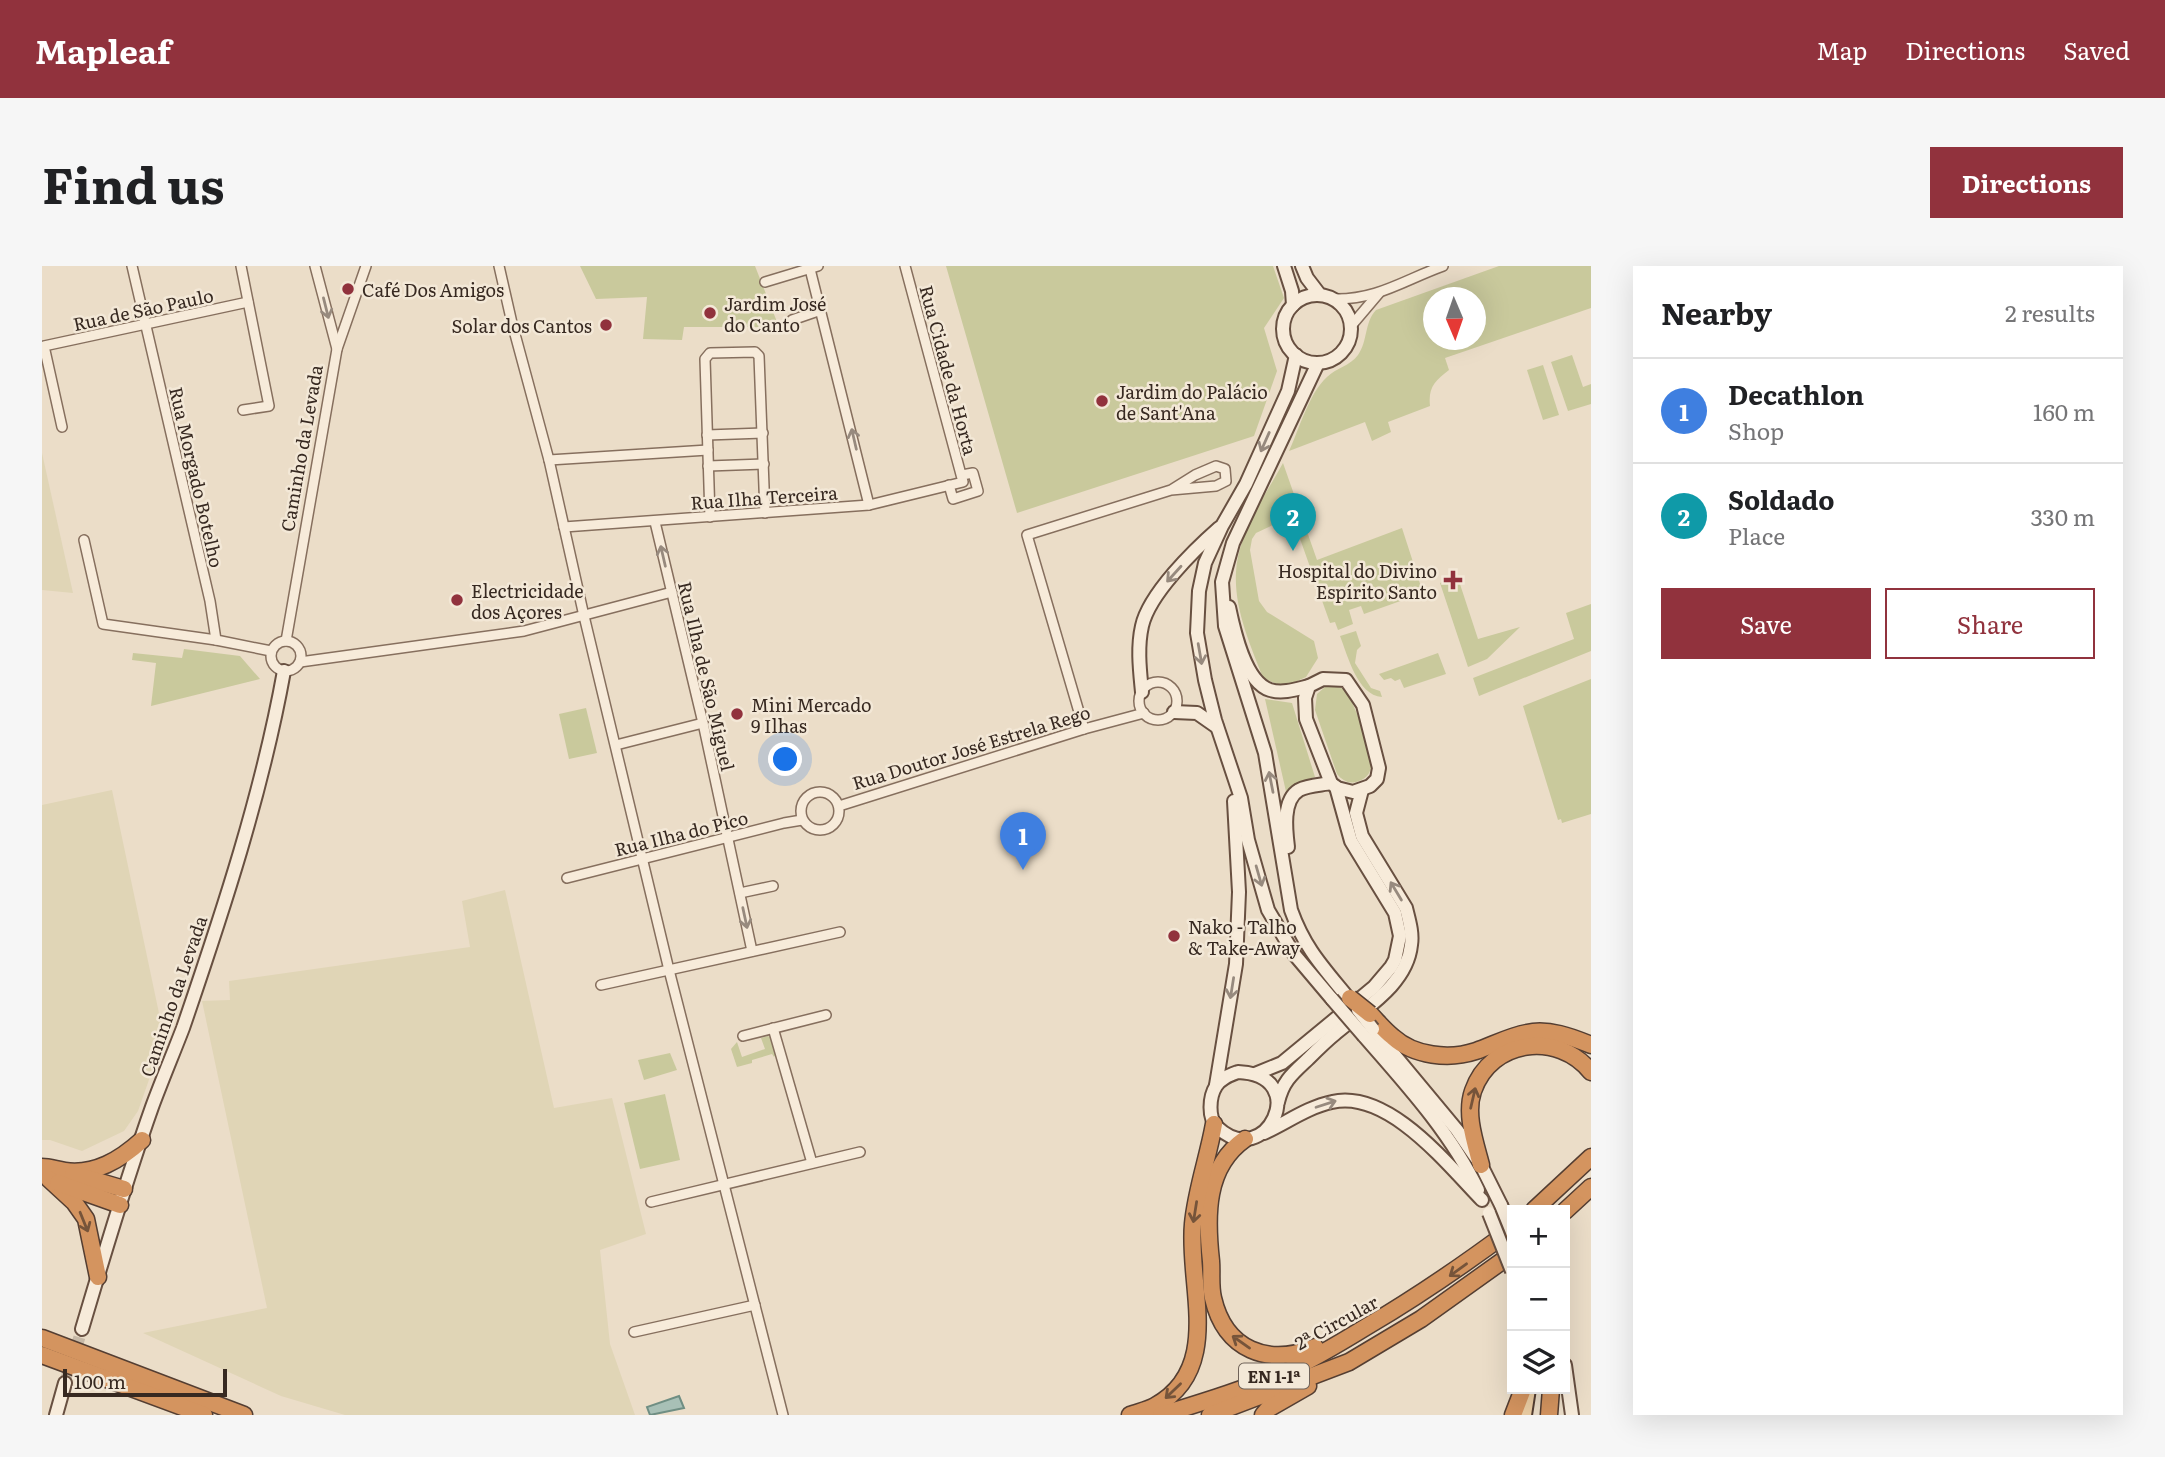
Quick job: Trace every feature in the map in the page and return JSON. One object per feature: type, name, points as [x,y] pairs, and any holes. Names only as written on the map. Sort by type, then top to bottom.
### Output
[{"type":"highway","points":[[1344,997],[1369,1026],[1413,1049],[1432,1054],[1473,1052],[1530,1032],[1552,1033],[1591,1045]]},
{"type":"highway","points":[[1481,1165],[1469,1113],[1473,1092],[1487,1068],[1519,1047],[1534,1044],[1569,1053],[1584,1063],[1591,1072]]},
{"type":"highway","points":[[1130,1415],[1155,1406],[1173,1393],[1183,1382],[1194,1358],[1198,1325],[1194,1288],[1193,1226],[1196,1200],[1214,1124]]},
{"type":"highway","points":[[1245,1139],[1226,1154],[1217,1171],[1210,1199],[1210,1286],[1213,1301],[1227,1332],[1239,1343],[1267,1356],[1287,1356],[1380,1320]]},
{"type":"highway","points":[[44,1175],[108,1165],[142,1140]]},
{"type":"highway","points":[[1565,1183],[1591,1149]]},
{"type":"highway","points":[[1540,1205],[1591,1157]]},
{"type":"highway","points":[[67,1172],[122,1197]]},
{"type":"highway","points":[[44,1175],[122,1197]]},
{"type":"highway","points":[[44,1175],[74,1202],[86,1219],[97,1277]]},
{"type":"highway","points":[[1570,1206],[1591,1187]]},
{"type":"highway","name":"2ª Circular","points":[[1161,1415],[1223,1396],[1287,1371],[1335,1346],[1457,1271],[1507,1235]]},
{"type":"highway","name":"2ª Circular","points":[[1210,1415],[1349,1362],[1421,1319],[1507,1258]]},
{"type":"highway","points":[[43,1343],[204,1415]]},
{"type":"highway","points":[[43,1343],[244,1415]]},
{"type":"highway","points":[[1263,1415],[1268,1409],[1349,1362]]},
{"type":"highway","points":[[1513,1415],[1524,1394]]},
{"type":"highway","points":[[1549,1415],[1551,1394]]},
{"type":"main road","points":[[1284,266],[1292,291],[1293,305]]},
{"type":"main road","points":[[1302,266],[1320,295]]},
{"type":"main road","points":[[1320,295],[1334,299],[1342,306],[1349,315],[1351,326],[1346,347],[1339,355],[1318,363],[1296,355],[1284,336],[1284,325],[1293,305],[1310,296],[1320,295]]},
{"type":"main road","points":[[1296,355],[1288,391],[1246,484],[1222,526],[1203,573],[1199,591],[1197,633],[1205,680],[1241,798],[1248,840],[1268,910],[1294,954],[1344,997]]},
{"type":"main road","points":[[1318,363],[1233,543],[1222,582],[1225,625],[1265,753],[1284,873],[1300,933],[1311,954],[1344,997],[1457,1130],[1481,1165],[1507,1219]]},
{"type":"main road","points":[[1141,696],[1140,638],[1147,611],[1163,587],[1200,545],[1222,526]]},
{"type":"main road","points":[[1222,582],[1243,655],[1257,682],[1268,690],[1286,692],[1323,679],[1346,680],[1359,696],[1379,768],[1377,779],[1362,790],[1343,791],[1334,785],[1306,787],[1293,795],[1288,805],[1290,867],[1284,873]]},
{"type":"main road","name":"Caminho da Levada","points":[[82,1329],[122,1197],[182,1029],[251,818],[274,726],[284,671]]},
{"type":"main road","points":[[1255,1074],[1282,1063],[1374,987],[1395,960],[1399,936],[1395,912],[1351,841],[1334,785],[1306,719],[1305,698],[1309,686]]},
{"type":"main road","points":[[1174,712],[1197,713],[1219,729]]},
{"type":"main road","points":[[1230,762],[1237,828],[1239,892],[1236,964],[1216,1085],[1210,1103],[1214,1124],[1225,1133],[1245,1139],[1264,1133],[1329,1102],[1344,1099],[1373,1105],[1418,1135],[1482,1200]]},
{"type":"main road","points":[[1264,1133],[1275,1119],[1281,1088],[1291,1075],[1333,1035],[1382,996],[1401,974],[1411,946],[1406,908],[1362,836],[1356,813],[1362,790]]},
{"type":"main road","points":[[1369,1026],[1404,1082],[1469,1172],[1511,1268]]},
{"type":"main road","points":[[1216,1085],[1238,1072],[1255,1074],[1271,1085],[1278,1102]]},
{"type":"main road","points":[[56,1415],[65,1383]]},
{"type":"main road","points":[[1524,1415],[1526,1394]]},
{"type":"main road","points":[[1569,1394],[1572,1415]]},
{"type":"street","name":"Rua Morgado Botelho","points":[[132,266],[210,601],[216,640]]},
{"type":"street","points":[[241,266],[269,406],[243,410]]},
{"type":"street","points":[[316,266],[337,349]]},
{"type":"street","name":"Caminho da Levada","points":[[286,640],[337,349],[366,266]]},
{"type":"street","points":[[499,266],[549,460],[669,970],[783,1415]]},
{"type":"street","name":"Rua Cidade da Horta","points":[[905,266],[962,478],[973,473],[978,491],[953,499],[949,485]]},
{"type":"street","points":[[1334,299],[1350,299],[1379,293],[1443,266]]},
{"type":"street","points":[[765,282],[814,267],[821,310],[869,505]]},
{"type":"street","points":[[1351,326],[1379,293]]},
{"type":"street","name":"Rua de São Paulo","points":[[62,427],[43,342],[248,302]]},
{"type":"street","points":[[792,320],[821,310]]},
{"type":"street","points":[[710,517],[706,355],[757,352],[759,356],[765,513]]},
{"type":"street","points":[[707,435],[763,433]]},
{"type":"street","points":[[549,460],[708,450]]},
{"type":"street","points":[[708,466],[764,464]]},
{"type":"street","points":[[1084,729],[1027,535],[1171,490],[1216,486],[1226,481],[1225,469],[1216,466],[1171,490]]},
{"type":"street","name":"Rua Ilha Terceira","points":[[564,527],[869,505],[949,485],[962,478]]},
{"type":"street","name":"Rua Ilha de São Miguel","points":[[655,522],[703,723],[752,951]]},
{"type":"street","points":[[83,540],[103,624],[216,640],[271,651]]},
{"type":"street","points":[[300,662],[298,646],[286,640],[271,651],[273,664],[284,671],[292,670],[300,662],[524,631],[672,592]]},
{"type":"street","points":[[1153,683],[1168,685],[1177,698],[1174,712],[1162,720],[1149,718],[1140,707],[1141,696],[1153,683]]},
{"type":"street","name":"Rua Doutor José Estrela Rego","points":[[1113,720],[1141,696]]},
{"type":"street","name":"Rua Doutor José Estrela Rego","points":[[839,806],[1113,720],[1144,713]]},
{"type":"street","points":[[616,745],[703,723]]},
{"type":"street","points":[[813,793],[826,793],[836,800],[839,806],[836,824],[824,831],[808,827],[802,820],[801,807],[813,793]]},
{"type":"street","name":"Rua Ilha do Pico","points":[[567,878],[784,822],[802,820]]},
{"type":"street","points":[[740,893],[773,886]]},
{"type":"street","points":[[601,985],[840,932]]},
{"type":"street","points":[[743,1036],[826,1015]]},
{"type":"street","points":[[773,1028],[812,1163]]},
{"type":"street","points":[[651,1202],[860,1152]]},
{"type":"street","points":[[634,1332],[755,1305]]},
{"type":"shaded area","points":[[42,453],[73,593],[42,590]]},
{"type":"shaded area","points":[[112,790],[164,1037],[138,1111],[124,1131],[82,1151],[50,1140],[42,1140],[42,805]]},
{"type":"shaded area","points":[[505,890],[554,1108],[612,1098],[646,1234],[600,1250],[610,1344],[635,1415],[345,1415],[281,1396],[143,1333],[267,1308],[202,1001],[230,1000],[229,981],[470,947],[462,901]]},
{"type":"shaded area","points":[[679,1396],[684,1408],[650,1415],[647,1407]]},
{"type":"green space","name":"Jardim José do Canto","points":[[580,266],[755,266],[779,327],[684,327],[682,340],[643,339],[647,297],[596,299]]},
{"type":"green space","name":"Jardim do Palácio de Sant'Ana","points":[[946,266],[1273,266],[1284,298],[1264,328],[1277,371],[1254,436],[1017,513]]},
{"type":"green space","points":[[1499,266],[1591,266],[1591,308],[1486,344],[1486,287],[1440,287]]},
{"type":"green space","points":[[1423,293],[1423,350],[1468,350],[1445,358],[1449,370],[1434,385],[1430,394],[1430,406],[1388,422],[1391,432],[1372,441],[1365,422],[1289,451],[1315,392],[1327,377],[1358,355],[1376,310]]},
{"type":"green space","points":[[1572,355],[1583,387],[1591,384],[1591,404],[1568,411],[1551,362]]},
{"type":"green space","points":[[1543,365],[1559,415],[1543,420],[1527,370]]},
{"type":"green space","points":[[1283,463],[1317,560],[1402,528],[1423,593],[1364,614],[1361,606],[1349,610],[1353,624],[1338,630],[1335,622],[1330,623],[1299,536],[1290,528],[1275,524],[1256,533],[1250,550],[1259,601],[1267,612],[1314,641],[1318,658],[1306,677],[1284,687],[1263,678],[1244,626],[1236,586],[1238,557],[1247,529]]},
{"type":"green space","points":[[1457,575],[1478,639],[1520,627],[1487,659],[1468,667],[1440,583]]},
{"type":"green space","points":[[1591,604],[1591,651],[1479,696],[1473,678],[1574,639],[1566,613]]},
{"type":"green space","points":[[1356,631],[1361,646],[1357,650],[1355,663],[1371,688],[1380,691],[1382,697],[1373,695],[1366,689],[1350,664],[1340,636]]},
{"type":"green space","points":[[184,649],[240,656],[260,679],[151,706],[156,663],[132,660],[133,653],[182,658]]},
{"type":"green space","points":[[1438,653],[1446,674],[1404,688],[1400,679],[1384,680],[1379,674]]},
{"type":"green space","points":[[1591,679],[1591,814],[1562,823],[1561,819],[1558,820],[1523,706]]},
{"type":"green space","points":[[1330,685],[1345,689],[1349,695],[1369,751],[1369,772],[1356,782],[1345,781],[1337,774],[1315,710],[1317,694]]},
{"type":"green space","points":[[1265,699],[1292,703],[1315,777],[1299,783],[1287,796]]},
{"type":"green space","points":[[586,708],[597,753],[569,759],[559,714]]},
{"type":"green space","points":[[768,1036],[773,1039],[777,1052],[774,1057],[772,1054],[737,1067],[731,1049],[737,1042],[742,1057],[765,1049],[761,1038]]},
{"type":"green space","points":[[670,1053],[677,1070],[644,1080],[638,1060]]},
{"type":"green space","points":[[665,1094],[680,1160],[640,1169],[624,1103]]},
{"type":"tunnel","points":[[65,1383],[82,1329]]},
{"type":"place","name":"Café Dos Amigos","points":[[348,289]]},
{"type":"place","name":"Jardim José do Canto","points":[[710,313]]},
{"type":"place","name":"Solar dos Cantos","points":[[606,325]]},
{"type":"place","name":"Jardim do Palácio de Sant'Ana","points":[[1102,401]]},
{"type":"place","name":"Soldado","points":[[1293,551]]},
{"type":"place","name":"Hospital do Divino Espírito Santo","points":[[1453,580]]},
{"type":"place","name":"Electricidade dos Açores","points":[[457,600]]},
{"type":"place","name":"Mini Mercado 9 Ilhas","points":[[737,714]]},
{"type":"place","name":"Decathlon","points":[[1023,870]]},
{"type":"place","name":"Nako - Talho & Take-Away","points":[[1174,936]]}]
